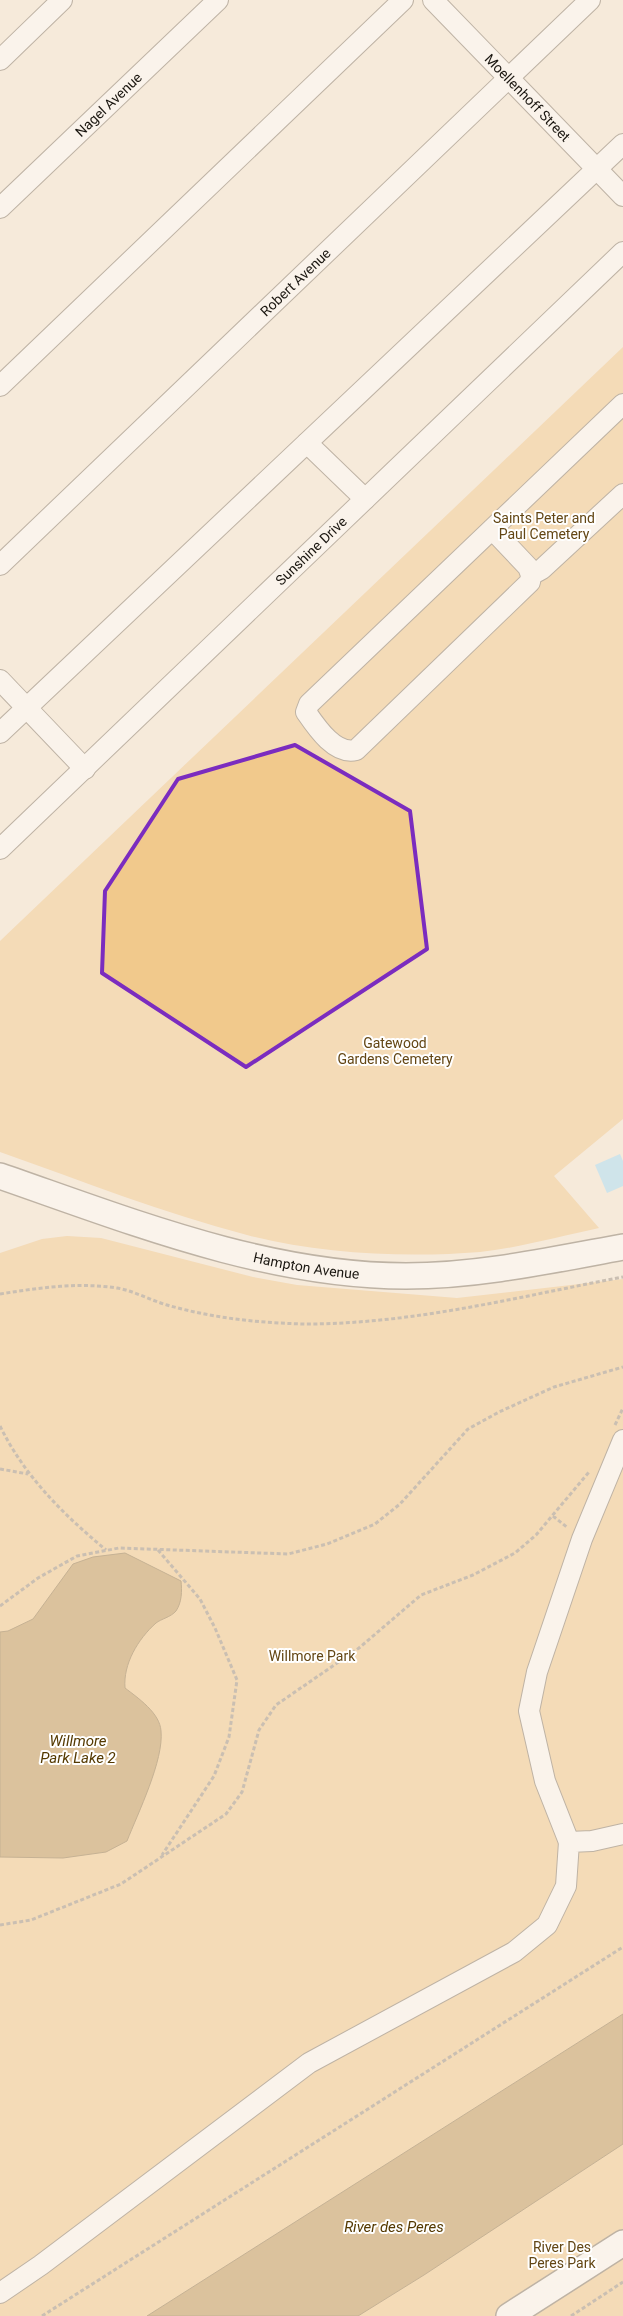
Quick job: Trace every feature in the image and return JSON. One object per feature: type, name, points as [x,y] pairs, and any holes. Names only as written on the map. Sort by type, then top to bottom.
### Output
[{"type":"main road","name":"Hampton Avenue","points":[[5,1185],[209,1245],[292,1266],[333,1271],[406,1276],[507,1268],[623,1247]]},
{"type":"main road","points":[[509,2316],[623,2243]]},
{"type":"street","points":[[0,60],[62,0]]},
{"type":"street","name":"Nagel Avenue","points":[[0,208],[218,0]]},
{"type":"street","points":[[0,386],[403,0]]},
{"type":"street","name":"Moellenhoff Street","points":[[433,0],[623,196]]},
{"type":"street","name":"Robert Avenue","points":[[0,565],[590,0]]},
{"type":"street","points":[[0,733],[623,144]]},
{"type":"street","name":"Sunshine Drive","points":[[0,849],[623,252]]},
{"type":"street","points":[[492,529],[528,566],[531,575],[530,582],[356,750],[347,752],[339,749],[315,726],[306,712],[309,704],[492,529],[623,404]]},
{"type":"street","points":[[307,443],[365,499]]},
{"type":"street","points":[[531,575],[542,569],[623,494]]},
{"type":"street","points":[[0,680],[84,768]]},
{"type":"street","points":[[0,2293],[41,2265],[309,2063],[514,1952],[547,1925],[566,1886],[569,1842],[545,1782],[529,1711],[537,1672],[582,1539],[620,1444],[619,1433]]},
{"type":"street","points":[[569,1842],[592,1842],[623,1834]]},
{"type":"path","points":[[0,1294],[45,1286],[118,1288],[167,1305],[220,1318],[305,1324],[404,1318],[468,1309],[623,1277]]},
{"type":"path","points":[[0,1606],[38,1578],[77,1556],[119,1548],[288,1554],[327,1544],[375,1524],[400,1504],[468,1429],[499,1412],[554,1387],[623,1368]]},
{"type":"path","points":[[619,1433],[623,1408]]},
{"type":"path","points":[[0,1426],[28,1474],[48,1497],[106,1551]]},
{"type":"path","points":[[0,1925],[31,1920],[121,1884],[226,1814],[242,1792],[259,1730],[276,1705],[359,1648],[421,1595],[474,1575],[515,1553],[536,1535],[593,1467]]},
{"type":"path","points":[[0,1468],[28,1474]]},
{"type":"path","points":[[158,1550],[200,1599],[216,1628],[237,1680],[229,1737],[214,1776],[160,1858]]},
{"type":"path","points":[[42,2316],[623,1947]]},
{"type":"path","points":[[571,2316],[623,2282]]},
{"type":"highlighted area","points":[[295,745],[410,811],[427,949],[246,1067],[102,973],[105,891],[178,779]]},
{"type":"green space","name":"Gatewood Gardens Cemetery","points":[[623,347],[623,1119],[554,1176],[599,1228],[524,1245],[452,1254],[363,1253],[303,1247],[247,1235],[184,1217],[0,1152],[0,941]]},
{"type":"green space","name":"Willmore Park","points":[[67,1236],[101,1238],[253,1277],[297,1285],[457,1298],[623,1279],[623,2014],[147,2316],[0,2316],[0,1253],[42,1239]]},
{"type":"green space","name":"River Des Peres Park","points":[[623,2144],[623,2316],[358,2316],[424,2275]]},
{"type":"water","name":"Willmore Park Lake 2","points":[[125,1553],[181,1581],[178,1608],[171,1615],[149,1629],[133,1652],[126,1670],[125,1688],[153,1712],[160,1724],[161,1731],[161,1743],[154,1771],[127,1841],[106,1852],[63,1858],[0,1857],[0,1632],[8,1631],[33,1619],[73,1564],[93,1557]]},
{"type":"water","name":"River des Peres","points":[[623,2014],[623,2144],[424,2275],[358,2316],[147,2316]]},
{"type":"building","points":[[620,1154],[623,1161],[623,1186],[607,1193],[595,1165]]},
{"type":"park label","name":"Saints Peter and Paul Cemetery","points":[[544,526]]}]
